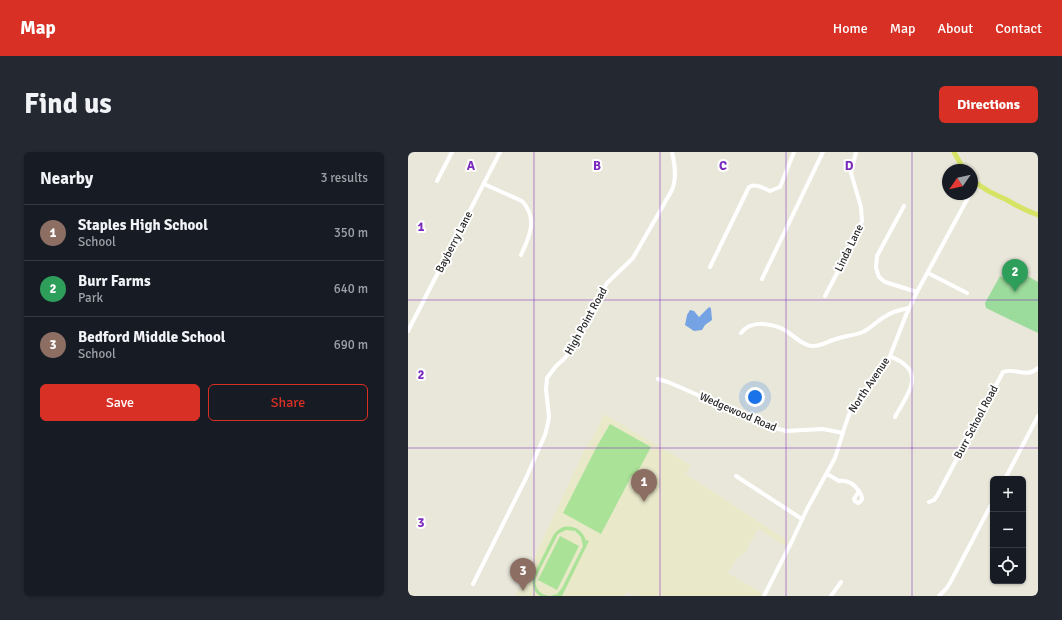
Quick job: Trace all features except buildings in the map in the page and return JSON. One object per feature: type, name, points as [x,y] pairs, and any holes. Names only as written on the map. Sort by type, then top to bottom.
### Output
[{"type":"main road","points":[[954,152],[961,164]]},
{"type":"main road","points":[[978,184],[990,193],[1038,215]]},
{"type":"street","points":[[438,181],[452,152]]},
{"type":"street","name":"Bayberry Lane","points":[[408,331],[500,152]]},
{"type":"street","name":"High Point Road","points":[[473,584],[526,478],[545,435],[549,416],[546,390],[547,378],[572,348],[588,321],[607,283],[633,258],[672,190],[675,182],[675,171],[672,152]]},
{"type":"street","points":[[710,267],[749,187],[756,185],[770,191],[780,188],[794,152]]},
{"type":"street","points":[[762,278],[823,152]]},
{"type":"street","name":"Linda Lane","points":[[825,296],[855,239],[862,221],[862,207],[851,173],[856,152]]},
{"type":"street","points":[[484,184],[522,201],[526,206],[529,212],[531,224],[525,245],[520,255]]},
{"type":"street","name":"North Avenue","points":[[764,596],[802,519],[827,474],[838,450],[850,412],[879,374],[890,356],[909,308],[965,200]]},
{"type":"street","points":[[904,206],[877,256],[876,268],[879,277],[885,282],[917,292]]},
{"type":"street","points":[[928,273],[967,293]]},
{"type":"street","points":[[740,333],[746,328],[754,325],[767,324],[783,329],[807,345],[814,346],[863,331],[887,315],[909,308]]},
{"type":"street","points":[[890,356],[906,365],[910,369],[913,378],[912,386],[895,417]]},
{"type":"street","name":"Burr School Road","points":[[929,502],[934,500],[937,496],[1003,372],[1007,370],[1020,373],[1031,372],[1038,368]]},
{"type":"street","name":"Wedgewood Road","points":[[658,379],[771,427],[792,432],[822,429],[843,433]]},
{"type":"street","points":[[1007,476],[1038,416]]},
{"type":"street","points":[[827,474],[839,481],[848,482],[859,491]]},
{"type":"street","points":[[736,476],[802,519]]},
{"type":"street","points":[[939,596],[950,583],[990,507]]},
{"type":"street","points":[[831,596],[841,582]]},
{"type":"shaded area","points":[[604,414],[691,465],[686,474],[788,541],[785,546],[758,529],[745,553],[737,558],[728,573],[762,593],[760,596],[634,596],[626,592],[624,596],[516,596],[586,447],[594,435]]},
{"type":"green space","points":[[1017,270],[1038,282],[1038,333],[986,308],[985,303],[1000,276],[1011,282]]},
{"type":"green space","points":[[610,424],[651,447],[638,471],[631,477],[601,534],[563,513]]},
{"type":"green space","points":[[563,527],[578,529],[585,537],[586,541],[589,541],[562,596],[540,596],[534,590],[532,585],[533,576],[554,534]],"holes":[[[566,530],[575,531],[581,537],[583,546],[562,588],[557,594],[550,596],[543,594],[538,590],[536,577],[558,534]]]},
{"type":"green space","points":[[560,536],[579,546],[557,590],[538,580]]},
{"type":"water","points":[[710,307],[712,320],[705,325],[702,330],[694,331],[685,325],[687,315],[690,310],[694,311],[699,317]]},
{"type":"place","name":"Burr Farms","points":[[1015,292]]},
{"type":"place","name":"Staples High School","points":[[644,502]]},
{"type":"place","name":"Bedford Middle School","points":[[523,591]]}]
